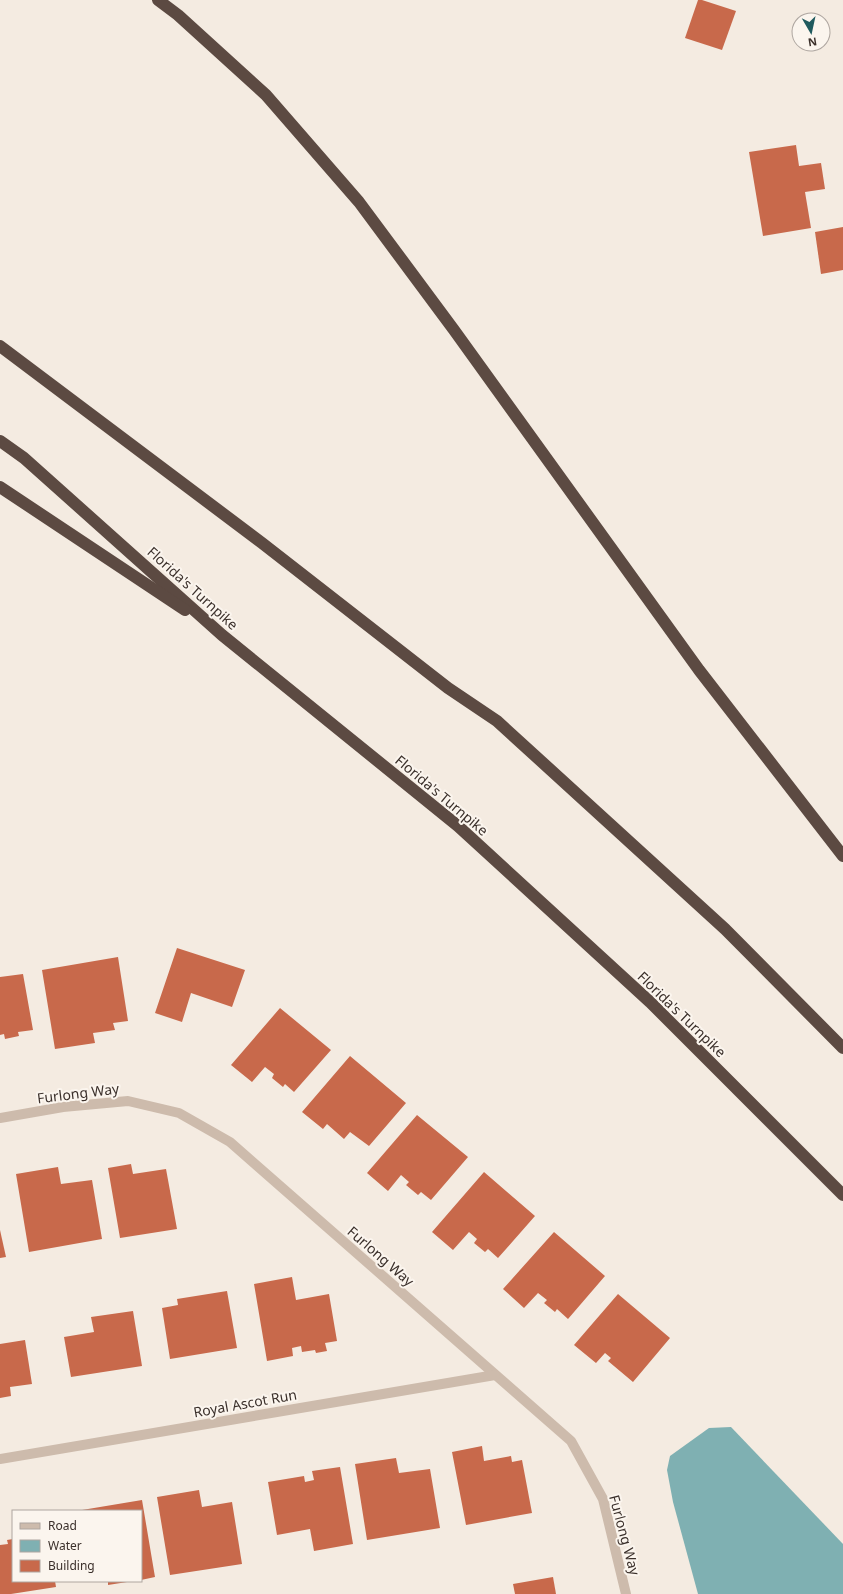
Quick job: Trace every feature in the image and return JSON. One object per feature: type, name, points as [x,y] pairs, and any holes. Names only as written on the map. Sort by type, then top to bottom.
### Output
[{"type":"highway","points":[[158,0],[178,15],[266,95],[359,202],[454,330],[699,670],[843,856]]},
{"type":"highway","points":[[0,346],[262,542],[448,688],[497,721],[725,929],[843,1048]]},
{"type":"highway","name":"Florida's Turnpike","points":[[0,441],[24,458],[222,635],[458,826],[650,1002],[843,1195]]},
{"type":"highway","points":[[0,487],[222,635]]},
{"type":"street","name":"Furlong Way","points":[[0,1118],[63,1107],[128,1101],[179,1113],[230,1142],[495,1376],[571,1441],[603,1499],[626,1594]]},
{"type":"street","name":"Royal Ascot Run","points":[[0,1459],[495,1376]]},
{"type":"water","points":[[731,1427],[843,1544],[843,1594],[698,1594],[673,1502],[667,1470],[670,1456],[709,1428]]},
{"type":"building","points":[[698,0],[736,11],[722,50],[685,38]]},
{"type":"building","points":[[796,145],[799,166],[821,163],[825,189],[805,192],[811,228],[763,236],[749,152]]},
{"type":"building","points":[[843,227],[843,270],[821,274],[815,232]]},
{"type":"building","points":[[177,948],[245,970],[232,1007],[191,993],[182,1022],[155,1013]]},
{"type":"building","points":[[118,957],[128,1021],[113,1023],[115,1030],[93,1033],[95,1043],[55,1049],[42,970]]},
{"type":"building","points":[[23,974],[33,1030],[18,1032],[19,1036],[5,1039],[4,1034],[0,1035],[0,977]]},
{"type":"building","points":[[280,1008],[331,1050],[294,1092],[285,1084],[283,1087],[272,1078],[274,1074],[265,1067],[252,1082],[231,1065]]},
{"type":"building","points":[[350,1056],[406,1103],[369,1146],[350,1132],[344,1139],[327,1124],[323,1129],[302,1112]]},
{"type":"building","points":[[417,1115],[468,1157],[431,1200],[421,1192],[418,1195],[406,1185],[409,1182],[401,1175],[388,1191],[367,1173]]},
{"type":"building","points":[[131,1164],[133,1174],[166,1169],[177,1229],[120,1238],[108,1168]]},
{"type":"building","points":[[58,1167],[61,1184],[92,1180],[102,1239],[29,1252],[16,1174]]},
{"type":"building","points":[[484,1172],[535,1216],[498,1258],[488,1249],[485,1252],[474,1243],[477,1239],[469,1232],[453,1250],[432,1232]]},
{"type":"building","points":[[0,1230],[6,1257],[0,1258]]},
{"type":"building","points":[[554,1232],[605,1276],[568,1319],[557,1309],[555,1312],[544,1303],[547,1300],[538,1293],[524,1308],[503,1289]]},
{"type":"building","points":[[292,1277],[296,1300],[329,1294],[337,1341],[325,1343],[327,1351],[316,1353],[315,1350],[302,1352],[301,1346],[292,1348],[293,1356],[267,1361],[254,1284]]},
{"type":"building","points":[[227,1291],[237,1348],[170,1359],[162,1308],[178,1305],[177,1299]]},
{"type":"building","points":[[618,1294],[670,1338],[633,1382],[608,1361],[611,1358],[605,1353],[596,1363],[574,1345]]},
{"type":"building","points":[[133,1311],[142,1366],[71,1377],[64,1337],[94,1332],[91,1317]]},
{"type":"building","points":[[25,1340],[32,1384],[10,1387],[11,1396],[0,1398],[0,1344]]},
{"type":"building","points":[[482,1446],[484,1461],[511,1456],[512,1462],[522,1460],[532,1513],[466,1525],[452,1452]]},
{"type":"building","points":[[396,1458],[399,1473],[430,1469],[440,1528],[367,1540],[355,1464]]},
{"type":"building","points":[[340,1467],[353,1544],[314,1551],[310,1529],[277,1535],[268,1482],[304,1476],[305,1482],[314,1480],[312,1471]]},
{"type":"building","points":[[199,1490],[202,1507],[232,1502],[242,1564],[170,1575],[157,1497]]},
{"type":"building","points":[[142,1500],[155,1577],[142,1580],[142,1510],[82,1510]]},
{"type":"building","points":[[12,1539],[12,1582],[55,1582],[56,1587],[11,1594],[0,1594],[0,1545],[8,1544],[7,1540]]},
{"type":"building","points":[[553,1577],[556,1594],[515,1594],[513,1584]]},
{"type":"building","points":[[108,1582],[127,1582],[108,1585]]}]
